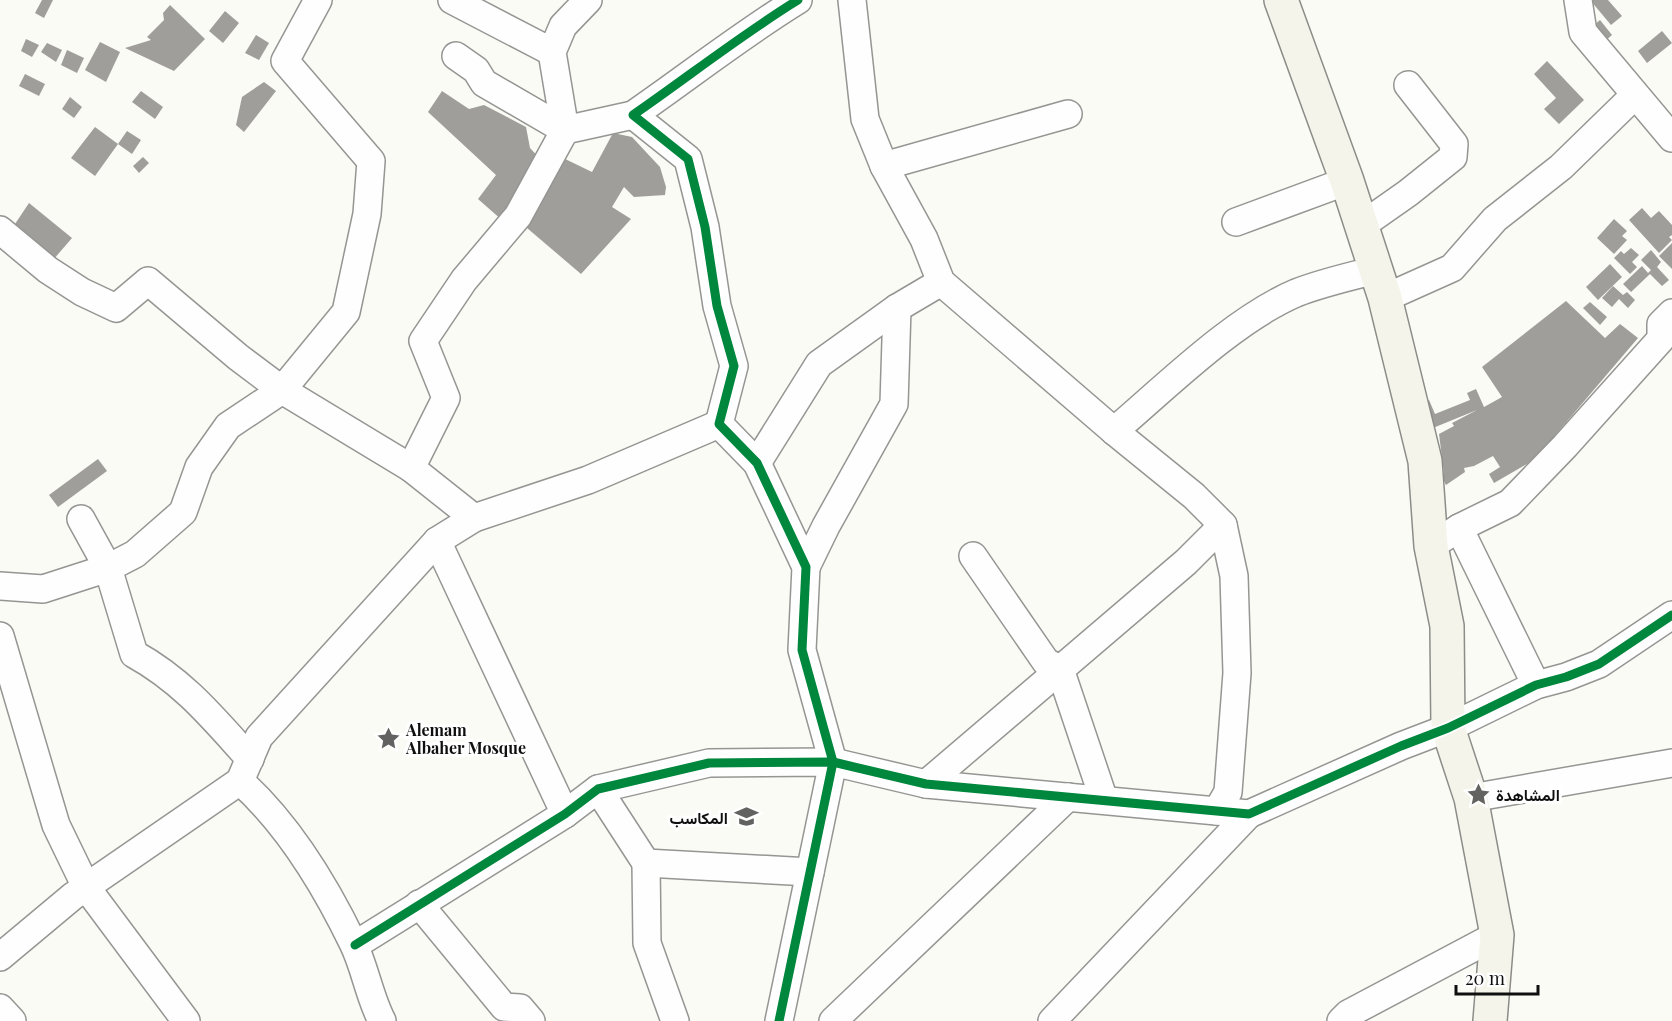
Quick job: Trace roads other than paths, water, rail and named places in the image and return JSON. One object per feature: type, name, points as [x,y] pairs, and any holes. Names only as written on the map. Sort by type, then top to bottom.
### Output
[{"type":"main road","points":[[1281,0],[1362,225],[1380,284],[1425,461],[1431,546],[1447,626],[1448,728],[1472,798],[1497,935],[1490,1021]]},
{"type":"street","points":[[0,586],[43,589],[108,568],[135,554],[183,512],[198,467],[228,426],[282,390],[346,312],[367,214],[371,162],[285,61],[318,0]]},
{"type":"street","points":[[452,0],[552,52]]},
{"type":"street","points":[[411,468],[446,398],[423,341],[464,280],[518,216],[565,130],[552,52],[563,26],[588,0]]},
{"type":"street","points":[[456,56],[476,70],[484,83],[565,130],[633,115],[761,22],[798,0]]},
{"type":"street","points":[[852,0],[865,120],[884,166],[924,239],[941,282],[1114,431],[1194,496],[1223,525],[1234,576],[1237,673],[1228,792],[1217,811]]},
{"type":"street","points":[[1578,0],[1583,32],[1672,138]]},
{"type":"street","points":[[1362,225],[1408,193],[1453,157],[1454,144],[1408,85]]},
{"type":"street","points":[[1114,431],[1213,346],[1265,309],[1297,293],[1380,284],[1452,268],[1495,219],[1561,167],[1635,95]]},
{"type":"street","points":[[884,166],[1068,114]]},
{"type":"street","points":[[633,115],[688,159],[705,227],[717,306],[734,366],[719,424]]},
{"type":"street","points":[[1236,222],[1347,181]]},
{"type":"street","points":[[0,230],[48,270],[82,292],[117,308],[148,281],[238,357],[282,390],[411,468],[474,518]]},
{"type":"street","points":[[757,463],[819,364],[897,308],[941,282]]},
{"type":"street","points":[[779,1021],[833,762],[802,650],[806,567],[826,526],[894,404],[897,308]]},
{"type":"street","points":[[1431,546],[1459,528],[1510,503],[1565,446],[1661,339],[1661,324],[1672,313]]},
{"type":"street","points":[[719,424],[757,463],[806,567]]},
{"type":"street","points":[[0,957],[86,887],[245,770],[259,737],[436,541],[474,518],[588,480],[719,424]]},
{"type":"street","points":[[81,519],[108,568],[134,654],[155,666],[192,695],[245,770],[256,795],[304,856],[355,945],[372,1001],[382,1021]]},
{"type":"street","points":[[926,784],[1186,562],[1223,525]]},
{"type":"street","points":[[1459,528],[1536,685]]},
{"type":"street","points":[[436,541],[565,814]]},
{"type":"street","points":[[973,556],[1046,662],[1060,669],[1104,800]]},
{"type":"street","points":[[1052,1021],[1249,814],[1401,746],[1448,728],[1536,685],[1566,677],[1599,664],[1672,615]]},
{"type":"street","points":[[0,636],[56,825],[86,887],[186,1021]]},
{"type":"street","points":[[355,945],[565,814],[598,789],[709,763],[833,762],[926,784],[1249,814]]},
{"type":"street","points":[[1472,798],[1672,764]]},
{"type":"street","points":[[598,789],[646,863],[647,943],[675,1021]]},
{"type":"street","points":[[832,1021],[1068,797]]},
{"type":"street","points":[[646,863],[810,872]]},
{"type":"street","points":[[419,904],[504,1007],[520,1008],[531,1021]]},
{"type":"street","points":[[1341,1021],[1348,1014],[1497,935]]},
{"type":"street","points":[[0,1008],[12,1021]]},
{"type":"place","name":"Alemam Albaher Mosque","points":[[388,738]]},
{"type":"place","name":"المشاهدة","points":[[1478,794]]},
{"type":"place","name":"المكاسب","points":[[746,817]]}]
